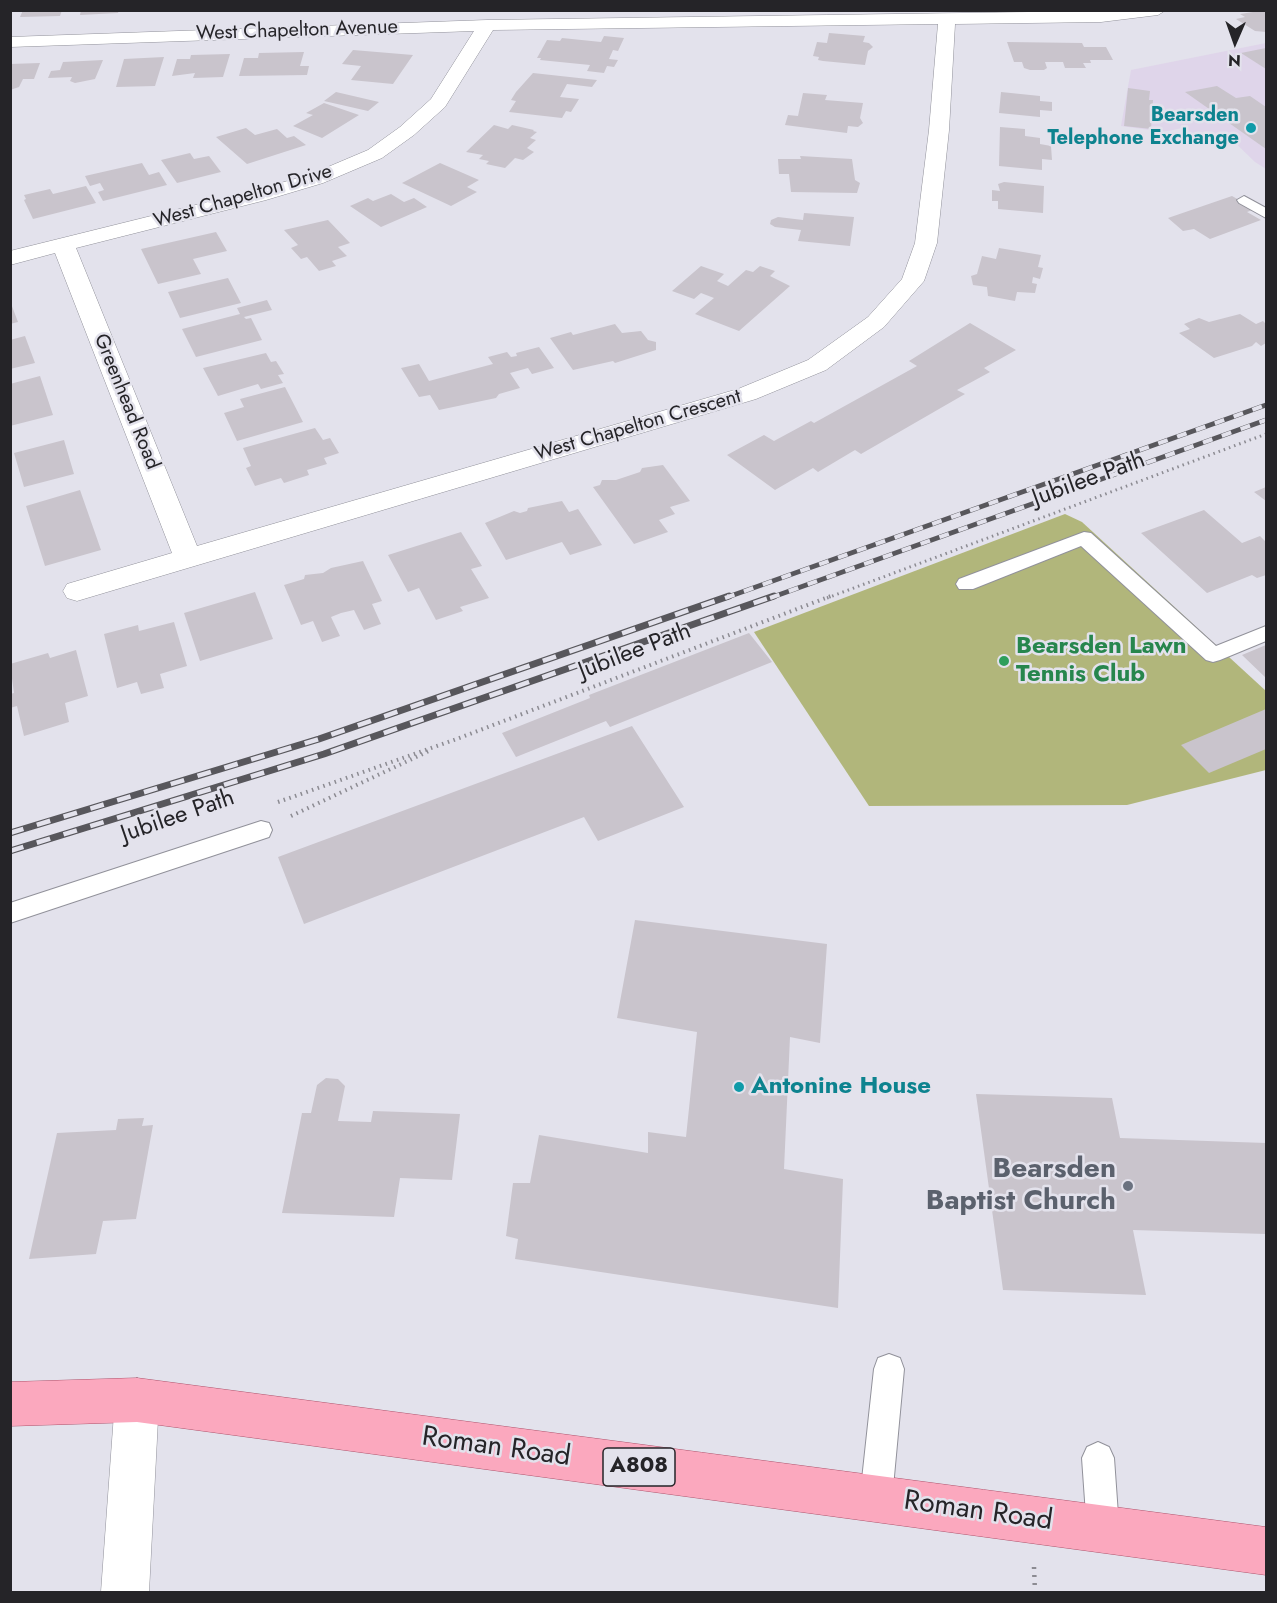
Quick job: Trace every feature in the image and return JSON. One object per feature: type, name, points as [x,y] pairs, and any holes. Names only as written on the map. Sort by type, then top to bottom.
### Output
[{"type":"main road","name":"Roman Road","points":[[10,1404],[137,1400],[1266,1551]]},
{"type":"street","name":"West Chapelton Avenue","points":[[10,42],[208,33],[487,25],[947,17],[1101,17],[1152,11]]},
{"type":"street","points":[[208,33],[214,15]]},
{"type":"street","name":"West Chapelton Crescent","points":[[77,591],[747,394],[816,365],[876,322],[913,281],[926,243],[939,130],[947,17]]},
{"type":"street","name":"West Chapelton Drive","points":[[10,258],[64,247],[316,179],[375,154],[408,131],[438,103],[487,25]]},
{"type":"street","name":"Greenhead Road","points":[[64,247],[188,558]]},
{"type":"street","points":[[125,1593],[137,1400]]},
{"type":"lane","points":[[1244,200],[1266,214]]},
{"type":"lane","points":[[966,584],[1084,538],[1214,655],[1266,633]]},
{"type":"lane","points":[[10,913],[261,830]]},
{"type":"lane","points":[[876,1498],[889,1369]]},
{"type":"lane","points":[[1098,1458],[1104,1529]]},
{"type":"path","name":"Jubilee Path","points":[[276,803],[454,740],[926,560],[1266,434]]},
{"type":"path","points":[[261,830],[454,740]]},
{"type":"shaded area","points":[[1266,43],[1266,169],[1255,162],[1225,133],[1199,140],[1182,128],[1164,132],[1121,126],[1131,70]]},
{"type":"green space","name":"Bearsden Lawn Tennis Club","points":[[1065,514],[1082,522],[1266,691],[1266,770],[1127,805],[869,806],[754,632]]},
{"type":"building","points":[[23,10],[62,10],[60,16],[20,17]]},
{"type":"building","points":[[81,10],[119,10],[118,13],[80,15]]},
{"type":"building","points":[[1266,10],[1266,32],[1255,31],[1236,19],[1245,17],[1240,14]]},
{"type":"building","points":[[829,33],[865,36],[863,42],[873,47],[868,51],[865,65],[823,61],[813,56],[817,42],[827,43]]},
{"type":"building","points":[[604,36],[624,38],[618,51],[613,50],[609,59],[618,60],[614,67],[607,66],[604,73],[587,71],[590,65],[537,58],[547,40],[560,41],[562,38],[601,42]]},
{"type":"building","points":[[1007,42],[1082,43],[1084,47],[1106,47],[1113,60],[1090,60],[1091,63],[1083,63],[1086,68],[1065,68],[1063,62],[1045,62],[1047,68],[1044,70],[1030,70],[1024,68],[1022,62],[1014,62]]},
{"type":"building","points":[[1266,48],[1266,69],[1241,53]]},
{"type":"building","points":[[353,50],[413,55],[393,84],[351,80],[361,66],[342,64]]},
{"type":"building","points":[[304,52],[300,66],[309,66],[307,75],[239,76],[244,58],[258,58],[259,53]]},
{"type":"building","points":[[230,54],[223,77],[193,78],[195,73],[172,76],[177,59],[190,59],[191,55]]},
{"type":"building","points":[[164,57],[155,86],[116,87],[124,59]]},
{"type":"building","points":[[103,60],[95,79],[75,83],[70,81],[72,77],[48,78],[51,71],[60,70],[63,62]]},
{"type":"building","points":[[40,63],[34,79],[23,79],[19,87],[10,90],[10,64]]},
{"type":"building","points":[[533,73],[597,80],[592,87],[567,84],[560,97],[579,99],[571,112],[566,111],[562,118],[509,112],[516,101],[511,100]]},
{"type":"building","name":"Bearsden Telephone Exchange","points":[[1217,86],[1236,98],[1250,96],[1266,107],[1266,149],[1185,92]]},
{"type":"building","points":[[1128,88],[1150,91],[1149,100],[1153,100],[1151,129],[1124,126]]},
{"type":"building","points":[[336,92],[379,102],[368,111],[324,101]]},
{"type":"building","points":[[1001,92],[1040,96],[1040,101],[1052,102],[1052,111],[1040,110],[1040,117],[999,113]]},
{"type":"building","points":[[803,93],[827,95],[825,100],[863,103],[860,118],[863,123],[858,127],[848,126],[847,133],[785,125],[788,115],[798,116]]},
{"type":"building","points":[[324,103],[359,115],[322,138],[293,126],[313,115],[306,113]]},
{"type":"building","points":[[494,125],[508,129],[512,125],[537,132],[530,138],[536,140],[527,148],[534,152],[523,160],[515,158],[505,168],[486,164],[489,161],[479,159],[483,155],[466,152]]},
{"type":"building","points":[[1000,127],[1025,129],[1025,136],[1040,138],[1040,144],[1051,146],[1052,160],[1042,159],[1042,170],[999,166]]},
{"type":"building","points":[[246,128],[255,135],[277,129],[287,138],[294,136],[306,145],[247,164],[216,137]]},
{"type":"building","points":[[190,153],[194,159],[209,156],[221,172],[177,183],[161,160]]},
{"type":"building","points":[[800,156],[852,159],[855,180],[860,183],[857,193],[791,192],[789,174],[779,174],[778,159],[801,159]]},
{"type":"building","points":[[142,163],[149,175],[159,172],[167,185],[103,201],[98,192],[104,190],[100,183],[90,186],[85,176]]},
{"type":"building","points":[[440,163],[479,180],[467,187],[477,192],[451,206],[402,183]]},
{"type":"building","points":[[1004,182],[1044,186],[1043,213],[998,209],[998,201],[992,201],[992,190],[1000,191],[998,184]]},
{"type":"building","points":[[86,186],[96,203],[33,219],[24,200],[26,199],[24,195],[50,189],[53,194]]},
{"type":"building","points":[[391,194],[404,202],[414,198],[427,207],[381,227],[350,206],[368,198],[373,201]]},
{"type":"building","points":[[1232,196],[1255,209],[1247,212],[1261,220],[1210,239],[1194,229],[1183,231],[1168,218]]},
{"type":"building","points":[[804,213],[854,217],[850,246],[798,241],[801,230],[775,227],[770,224],[771,220],[778,217],[803,220]]},
{"type":"building","points":[[328,220],[350,243],[338,247],[347,256],[332,261],[336,266],[319,271],[307,257],[301,259],[291,248],[298,245],[284,230]]},
{"type":"building","points":[[216,232],[227,251],[193,259],[201,274],[158,284],[141,249]]},
{"type":"building","points":[[999,248],[1041,255],[1038,267],[1043,268],[1040,279],[1033,277],[1032,283],[1037,284],[1035,293],[1017,292],[1015,301],[988,296],[987,287],[973,285],[971,276],[977,274],[982,256],[996,259]]},
{"type":"building","points":[[701,266],[724,274],[717,281],[728,286],[746,270],[753,272],[760,266],[775,271],[770,276],[790,286],[739,331],[695,314],[714,298],[701,293],[694,299],[672,291]]},
{"type":"building","points":[[228,278],[241,303],[180,318],[168,292]]},
{"type":"building","points":[[267,300],[272,310],[244,317],[251,318],[262,340],[196,357],[182,329],[240,314],[237,308]]},
{"type":"building","points":[[10,301],[18,322],[10,324]]},
{"type":"building","points":[[1240,314],[1256,324],[1263,321],[1266,324],[1266,343],[1261,346],[1256,342],[1252,346],[1214,358],[1179,333],[1190,329],[1184,324],[1199,318],[1209,322]]},
{"type":"building","points":[[970,323],[1016,350],[984,368],[990,372],[957,390],[965,394],[861,454],[855,450],[818,472],[813,468],[775,490],[727,455],[764,435],[774,441],[811,421],[814,423],[917,366],[909,361]]},
{"type":"building","points":[[615,324],[622,333],[641,331],[648,340],[656,342],[656,350],[615,363],[613,361],[573,370],[550,338],[571,332],[573,335]]},
{"type":"building","points":[[25,336],[35,363],[10,369],[10,340]]},
{"type":"building","points":[[539,347],[554,368],[532,374],[528,368],[510,373],[520,388],[499,394],[496,398],[439,410],[430,395],[419,397],[401,368],[419,364],[429,381],[493,364],[488,357],[507,352],[511,357],[517,356],[516,353]]},
{"type":"building","points":[[266,353],[271,362],[276,361],[284,374],[278,375],[283,383],[261,389],[258,384],[218,396],[203,368]]},
{"type":"building","points":[[40,376],[53,415],[10,426],[10,384]]},
{"type":"building","points":[[285,387],[303,422],[237,441],[224,413],[244,407],[240,399]]},
{"type":"building","points":[[315,428],[323,440],[330,438],[339,453],[324,458],[327,464],[307,470],[309,475],[284,483],[281,478],[255,486],[246,468],[251,466],[243,448]]},
{"type":"building","points":[[64,440],[74,474],[24,487],[14,453]]},
{"type":"building","points":[[663,465],[690,501],[670,507],[675,514],[659,520],[668,532],[634,544],[593,487],[600,485],[602,480],[616,480],[640,472],[642,468]]},
{"type":"building","points":[[1266,487],[1266,501],[1254,492]]},
{"type":"building","points":[[80,490],[101,550],[45,566],[26,506]]},
{"type":"building","points":[[562,501],[569,512],[578,509],[602,545],[570,555],[562,542],[506,560],[485,523],[514,511],[520,513],[527,511],[528,508]]},
{"type":"building","points":[[1204,510],[1242,543],[1260,536],[1266,542],[1266,575],[1257,578],[1252,575],[1207,593],[1141,533]]},
{"type":"building","points":[[461,532],[482,566],[471,569],[489,598],[460,607],[463,611],[436,620],[419,588],[408,592],[388,555]]},
{"type":"building","points":[[363,561],[382,601],[372,604],[381,624],[364,630],[354,610],[341,613],[331,617],[340,636],[322,642],[313,621],[301,625],[284,585],[304,579],[305,575],[323,573],[331,568]]},
{"type":"building","points":[[255,592],[273,639],[200,661],[184,613]]},
{"type":"building","points":[[174,622],[187,666],[160,674],[164,688],[141,694],[137,682],[117,688],[104,634],[138,625],[139,631]]},
{"type":"building","points":[[749,633],[772,662],[610,727],[606,721],[516,757],[502,733],[590,698],[589,695]]},
{"type":"building","points":[[1266,645],[1266,678],[1242,655]]},
{"type":"building","points":[[76,650],[88,696],[65,703],[69,722],[24,736],[17,706],[10,708],[10,694],[14,693],[10,664],[48,653],[50,658]]},
{"type":"building","points":[[1266,709],[1266,749],[1209,773],[1181,745]]},
{"type":"building","points":[[632,726],[684,807],[598,841],[584,817],[304,924],[278,857]]},
{"type":"building","name":"Antonine House","points":[[635,920],[827,944],[820,1043],[790,1037],[784,1169],[843,1179],[838,1308],[515,1259],[518,1239],[506,1236],[513,1183],[530,1183],[539,1135],[648,1153],[648,1132],[686,1137],[697,1032],[617,1018]]},
{"type":"building","points":[[326,1078],[338,1079],[345,1086],[338,1121],[371,1122],[373,1111],[460,1114],[452,1180],[400,1178],[394,1217],[282,1213],[302,1113],[311,1113],[317,1085]]},
{"type":"building","name":"Bearsden Baptist Church","points":[[976,1094],[1112,1098],[1120,1138],[1266,1143],[1266,1234],[1133,1230],[1146,1295],[1003,1290]]},
{"type":"building","points":[[144,1118],[142,1126],[153,1125],[136,1219],[103,1221],[96,1254],[29,1259],[57,1133],[116,1130],[118,1119]]},
{"type":"railway","points":[[725,598],[1266,405]]},
{"type":"railway","points":[[770,598],[1266,420]]},
{"type":"railway","points":[[10,833],[319,739],[729,596]]},
{"type":"railway","points":[[10,851],[324,754],[774,596]]},
{"type":"place","name":"Bearsden Telephone Exchange","points":[[1251,128]]},
{"type":"place","name":"Bearsden Lawn Tennis Club","points":[[1004,661]]},
{"type":"place","name":"Antonine House","points":[[739,1087]]},
{"type":"place","name":"Bearsden Baptist Church","points":[[1128,1186]]}]
